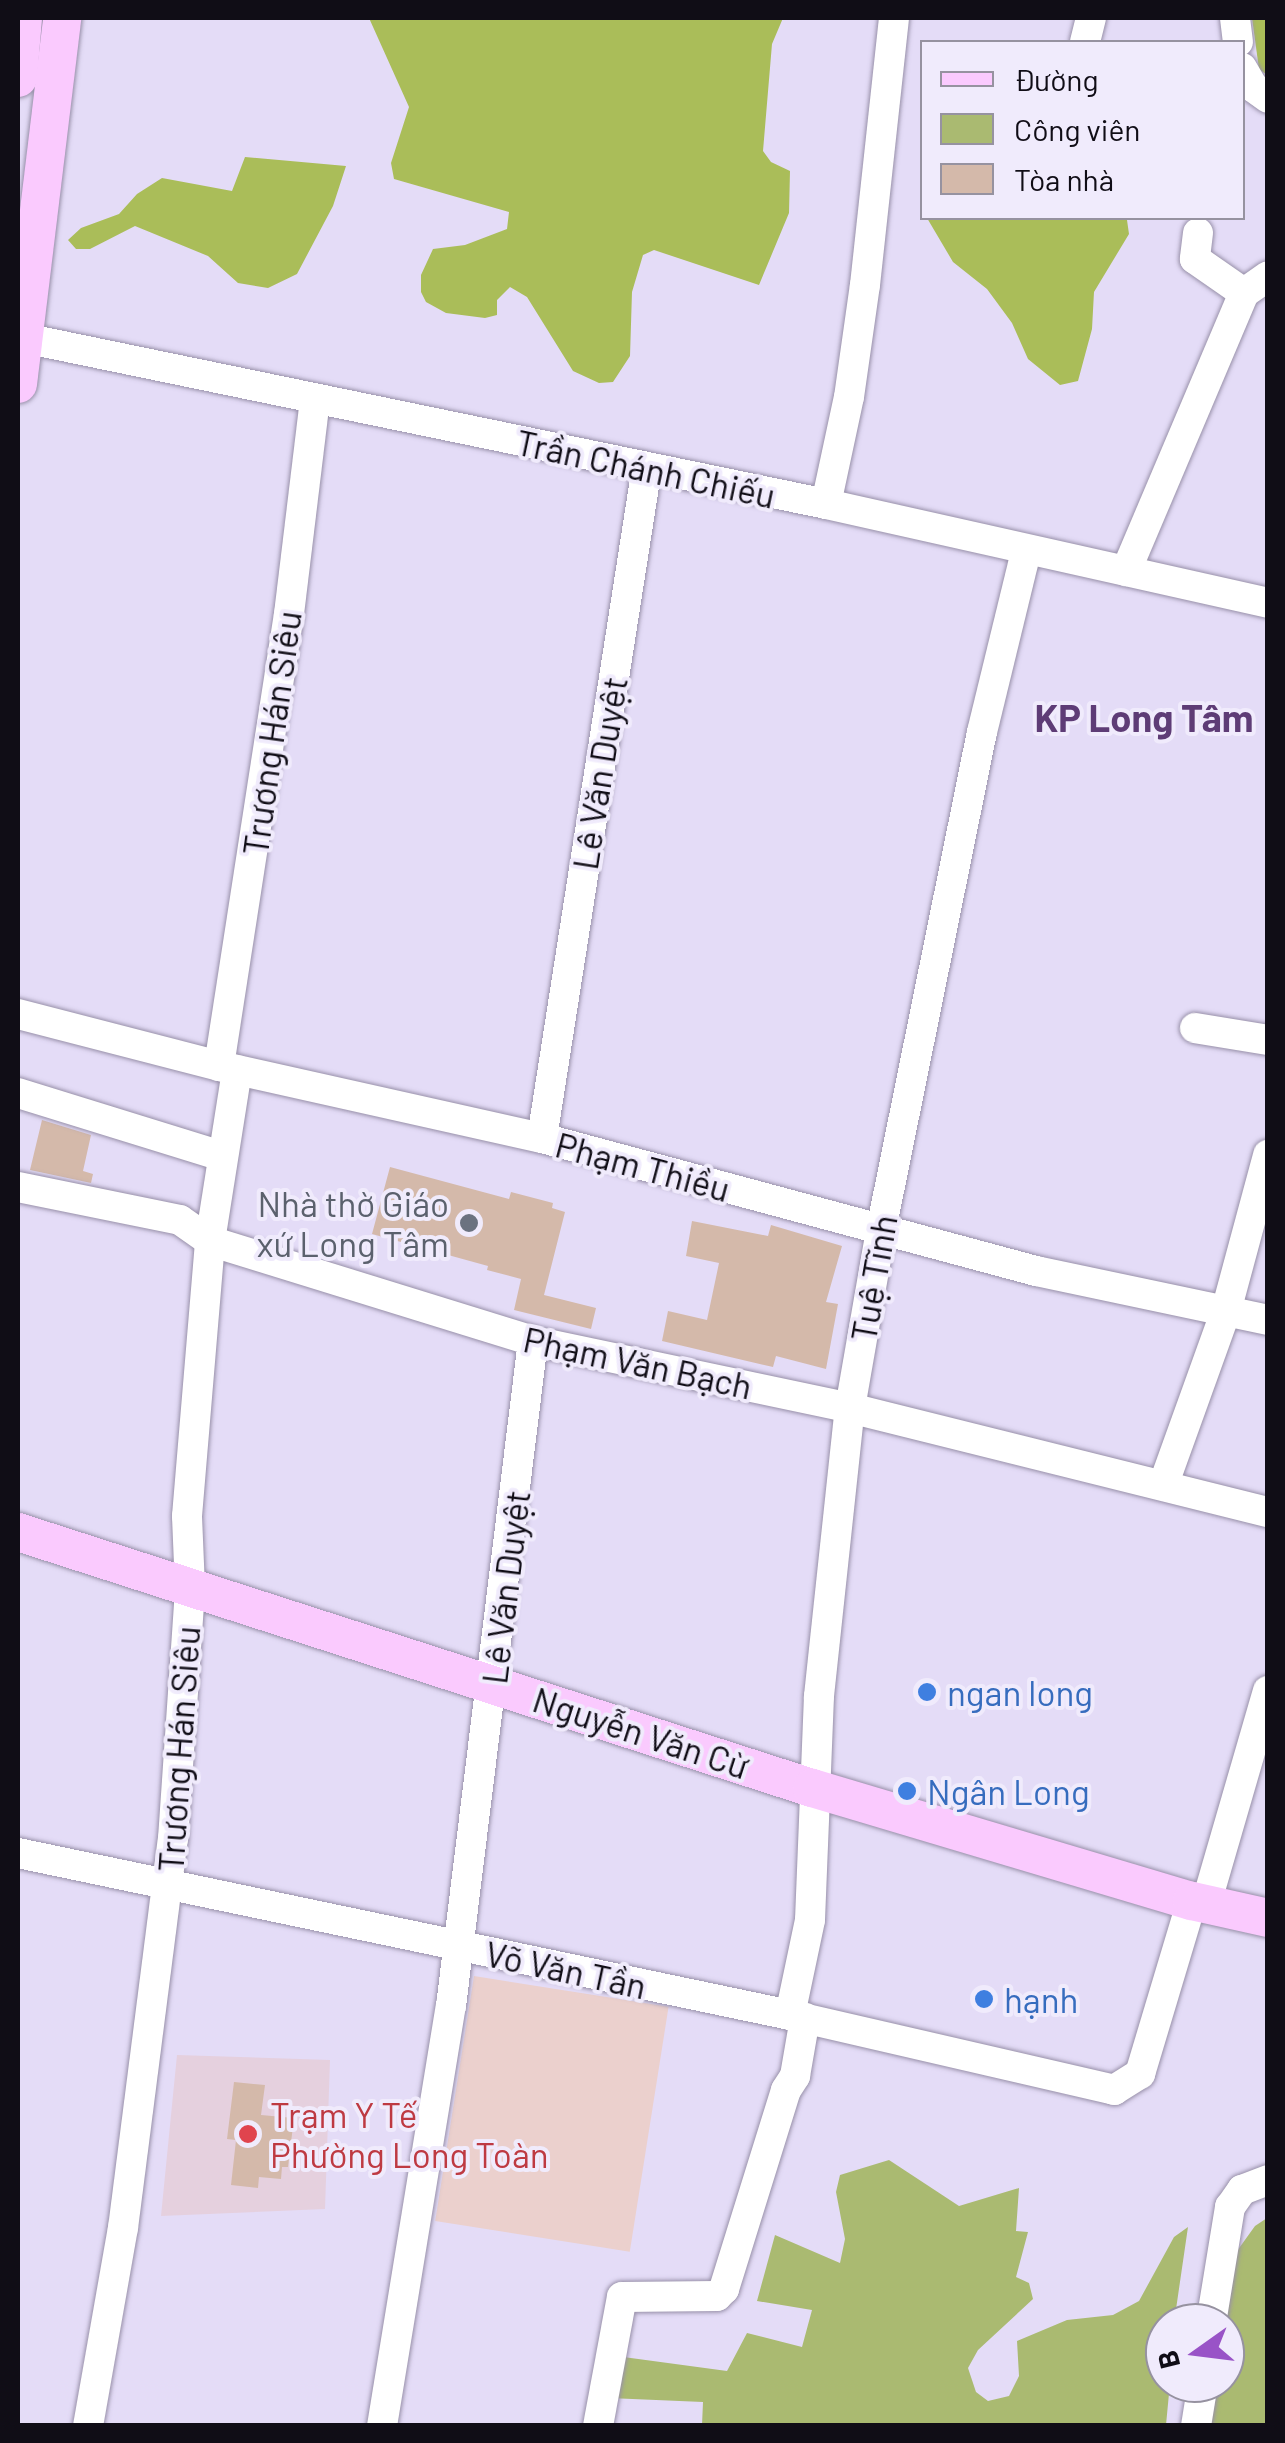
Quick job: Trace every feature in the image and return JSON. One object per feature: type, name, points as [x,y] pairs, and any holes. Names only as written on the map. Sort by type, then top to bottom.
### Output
[{"type":"main road","points":[[18,78],[22,18]]},
{"type":"main road","points":[[18,384],[30,202],[62,18]]},
{"type":"main road","name":"Nguyễn Văn Cừ","points":[[18,1532],[812,1788],[1199,1903],[1268,1918]]},
{"type":"street","points":[[826,504],[862,304],[894,18]]},
{"type":"street","points":[[1245,73],[1253,87],[1268,98]]},
{"type":"street","points":[[1126,571],[1256,284],[1195,260],[1198,233]]},
{"type":"street","name":"Trần Chánh Chiếu","points":[[24,338],[826,504],[1268,603]]},
{"type":"street","name":"Trương Hán Siêu","points":[[88,2426],[124,2228],[167,1887],[190,1588],[186,1528],[210,1242],[222,1156],[228,1068],[315,398]]},
{"type":"street","name":"Lê Văn Duyệt","points":[[542,1138],[647,468]]},
{"type":"street","name":"Tuệ Tĩnh","points":[[598,2426],[622,2298],[716,2296],[724,2289],[786,2090],[795,2076],[810,1920],[812,1788],[850,1408],[881,1230],[982,732],[1026,551]]},
{"type":"street","name":"Phạm Thiều","points":[[18,1014],[228,1068],[542,1138],[1036,1270],[1268,1320]]},
{"type":"street","points":[[1195,1028],[1268,1040]]},
{"type":"street","points":[[18,1093],[222,1156]]},
{"type":"street","points":[[1164,1483],[1226,1311],[1268,1155]]},
{"type":"street","name":"Phạm Văn Bạch","points":[[18,1187],[180,1220],[210,1242],[534,1341],[850,1408],[1164,1483],[1268,1512]]},
{"type":"street","name":"Lê Văn Duyệt","points":[[382,2426],[459,1947],[534,1341]]},
{"type":"street","points":[[1199,1903],[1268,1691]]},
{"type":"street","name":"Võ Văn Tần","points":[[18,1853],[798,2016],[1114,2090],[1140,2074],[1199,1903]]},
{"type":"street","points":[[1214,2303],[1230,2207],[1242,2190],[1268,2180]]},
{"type":"shaded area","points":[[474,1976],[669,2007],[630,2252],[435,2221]]},
{"type":"shaded area","name":"Trạm Y Tế Phường Long Toàn","points":[[177,2055],[330,2060],[325,2209],[161,2216]]},
{"type":"green space","points":[[369,18],[783,18],[772,44],[763,151],[771,162],[790,171],[789,213],[759,285],[654,250],[643,255],[632,292],[630,356],[613,382],[599,383],[573,371],[527,297],[510,287],[497,300],[497,315],[485,318],[446,313],[426,302],[421,292],[421,275],[433,249],[465,245],[507,229],[509,212],[394,179],[391,163],[409,107]]},
{"type":"green space","points":[[1252,18],[1267,18],[1267,75],[1259,69]]},
{"type":"green space","points":[[245,157],[346,166],[333,206],[297,274],[268,288],[238,283],[208,256],[135,226],[90,249],[76,249],[68,240],[81,228],[119,214],[137,194],[162,178],[232,191]]},
{"type":"green space","points":[[928,220],[1127,220],[1129,234],[1094,292],[1092,329],[1078,381],[1060,385],[1028,359],[1012,323],[987,289],[953,262]]},
{"type":"green space","points":[[889,2160],[959,2206],[1019,2188],[1016,2231],[1028,2232],[1016,2277],[1029,2283],[1033,2299],[978,2350],[968,2368],[976,2392],[988,2401],[1009,2396],[1019,2376],[1017,2341],[1067,2320],[1113,2315],[1139,2301],[1174,2237],[1188,2227],[1177,2303],[1145,2303],[1145,2403],[1168,2403],[1166,2425],[702,2425],[703,2402],[609,2398],[616,2356],[727,2371],[747,2333],[802,2347],[812,2310],[757,2301],[775,2235],[840,2263],[845,2239],[836,2192],[840,2175]]},
{"type":"green space","points":[[1267,2218],[1267,2425],[1207,2426],[1210,2403],[1245,2403],[1245,2303],[1228,2303],[1237,2251],[1255,2226]]},
{"type":"building","points":[[42,1120],[91,1135],[83,1171],[93,1174],[91,1183],[30,1170]]},
{"type":"building","name":"Nhà thờ Giáo xứ Long Tâm","points":[[390,1167],[509,1199],[511,1192],[553,1203],[552,1208],[565,1212],[544,1295],[596,1308],[591,1329],[514,1310],[521,1279],[372,1234]]},
{"type":"building","points":[[692,1221],[768,1236],[771,1225],[842,1246],[826,1302],[838,1304],[826,1369],[776,1356],[773,1367],[662,1341],[668,1311],[707,1320],[719,1263],[686,1256]]},
{"type":"building","points":[[234,2082],[265,2085],[261,2115],[294,2118],[288,2167],[282,2167],[281,2179],[259,2177],[258,2188],[231,2185],[236,2140],[227,2139]]},
{"type":"place","name":"Nhà thờ Giáo xứ Long Tâm","points":[[469,1223]]},
{"type":"place","name":"ngan long","points":[[927,1692]]},
{"type":"place","name":"Ngân Long","points":[[907,1791]]},
{"type":"place","name":"hạnh","points":[[984,1999]]},
{"type":"place","name":"Trạm Y Tế Phường Long Toàn","points":[[248,2134]]},
{"type":"district","name":"KP Long Tâm","points":[[1144,718]]}]
